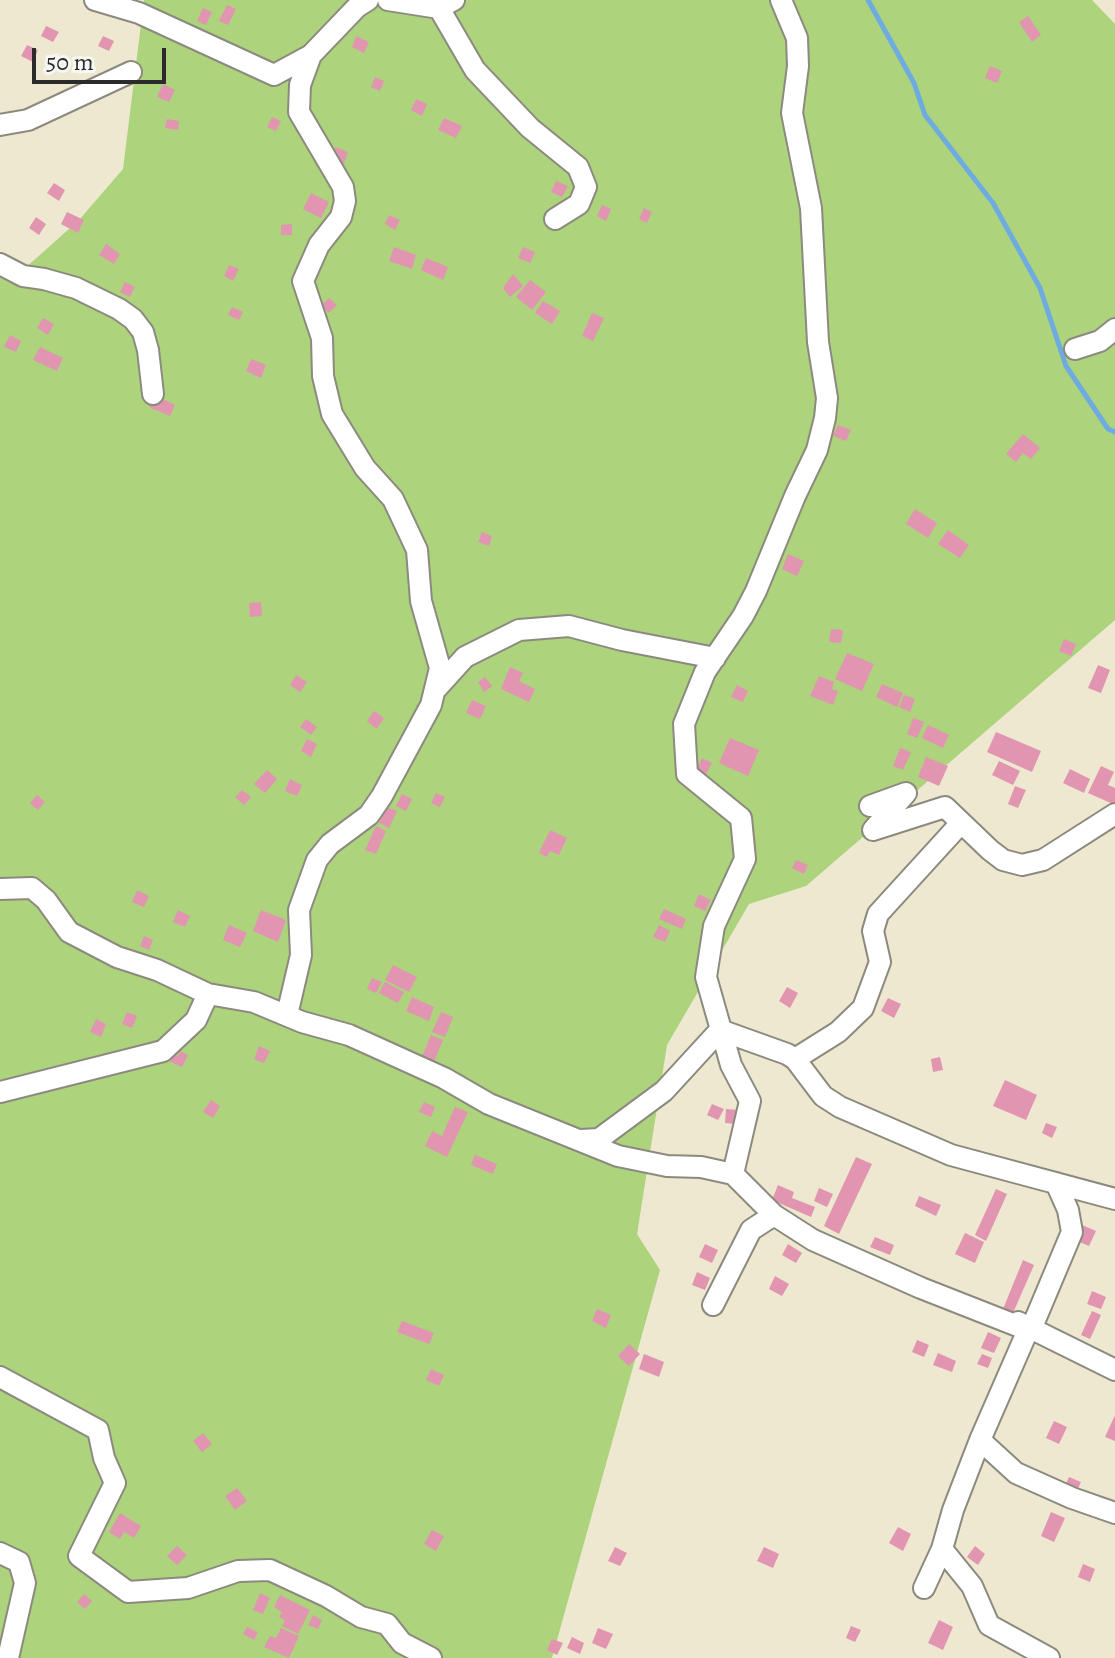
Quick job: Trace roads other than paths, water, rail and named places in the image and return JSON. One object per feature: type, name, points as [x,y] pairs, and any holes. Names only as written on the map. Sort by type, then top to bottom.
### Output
[{"type":"street","points":[[95,0],[139,13],[274,75],[311,55],[357,7],[368,0]]},
{"type":"street","points":[[388,0],[447,4],[475,70],[530,128],[578,167],[586,187],[579,204],[555,219]]},
{"type":"street","points":[[733,1174],[750,1101],[731,1065],[706,977],[714,926],[745,859],[741,818],[687,774],[684,724],[705,672],[756,591],[817,450],[826,408],[818,342],[811,208],[792,113],[798,66],[797,38],[781,0]]},
{"type":"street","points":[[287,1015],[301,955],[299,910],[317,860],[330,844],[369,815],[382,796],[431,705],[440,668],[421,601],[417,550],[393,499],[365,468],[332,414],[323,376],[322,338],[303,281],[319,245],[341,217],[345,201],[343,187],[299,112],[300,85],[311,55]]},
{"type":"street","points":[[0,125],[28,120],[131,72]]},
{"type":"street","points":[[0,264],[23,276],[76,288],[133,319],[143,332],[148,350],[153,394]]},
{"type":"street","points":[[1075,349],[1100,341],[1115,329]]},
{"type":"street","points":[[434,691],[465,657],[519,630],[569,626],[715,658]]},
{"type":"street","points":[[870,806],[906,793],[873,830],[945,807],[1003,860],[1022,865],[1043,860],[1115,814]]},
{"type":"street","points":[[795,1059],[838,1032],[863,1008],[880,962],[873,931],[878,914],[961,823]]},
{"type":"street","points":[[0,889],[32,888],[46,900],[69,932],[117,957],[157,970],[208,994],[254,1002],[349,1035],[444,1078],[489,1104],[581,1140],[630,1159],[733,1174],[774,1215],[813,1240],[921,1288],[1028,1330],[980,1440],[953,1510],[942,1549],[924,1588]]},
{"type":"street","points":[[0,1092],[163,1051],[196,1020],[208,994]]},
{"type":"street","points":[[720,1030],[787,1054],[795,1059],[823,1096],[840,1107],[951,1155],[1115,1199]]},
{"type":"street","points":[[581,1140],[599,1139],[664,1091],[720,1030]]},
{"type":"street","points":[[1032,1327],[1072,1232],[1068,1210],[1056,1183]]},
{"type":"street","points":[[713,1305],[751,1230],[774,1215]]},
{"type":"street","points":[[813,1240],[1032,1327],[1115,1370]]},
{"type":"street","points":[[0,1377],[98,1430],[104,1458],[115,1483],[79,1556],[128,1592],[188,1588],[238,1571],[270,1570],[326,1596],[361,1617],[387,1624],[402,1643],[431,1658]]},
{"type":"street","points":[[980,1440],[1016,1473],[1115,1513]]},
{"type":"street","points":[[942,1549],[972,1586],[989,1625],[1049,1658]]},
{"type":"street","points":[[0,1553],[19,1562],[25,1583],[8,1658]]},
{"type":"waterway","points":[[868,0],[914,83],[925,115],[993,203],[1040,288],[1066,366],[1108,429],[1115,432]]}]
